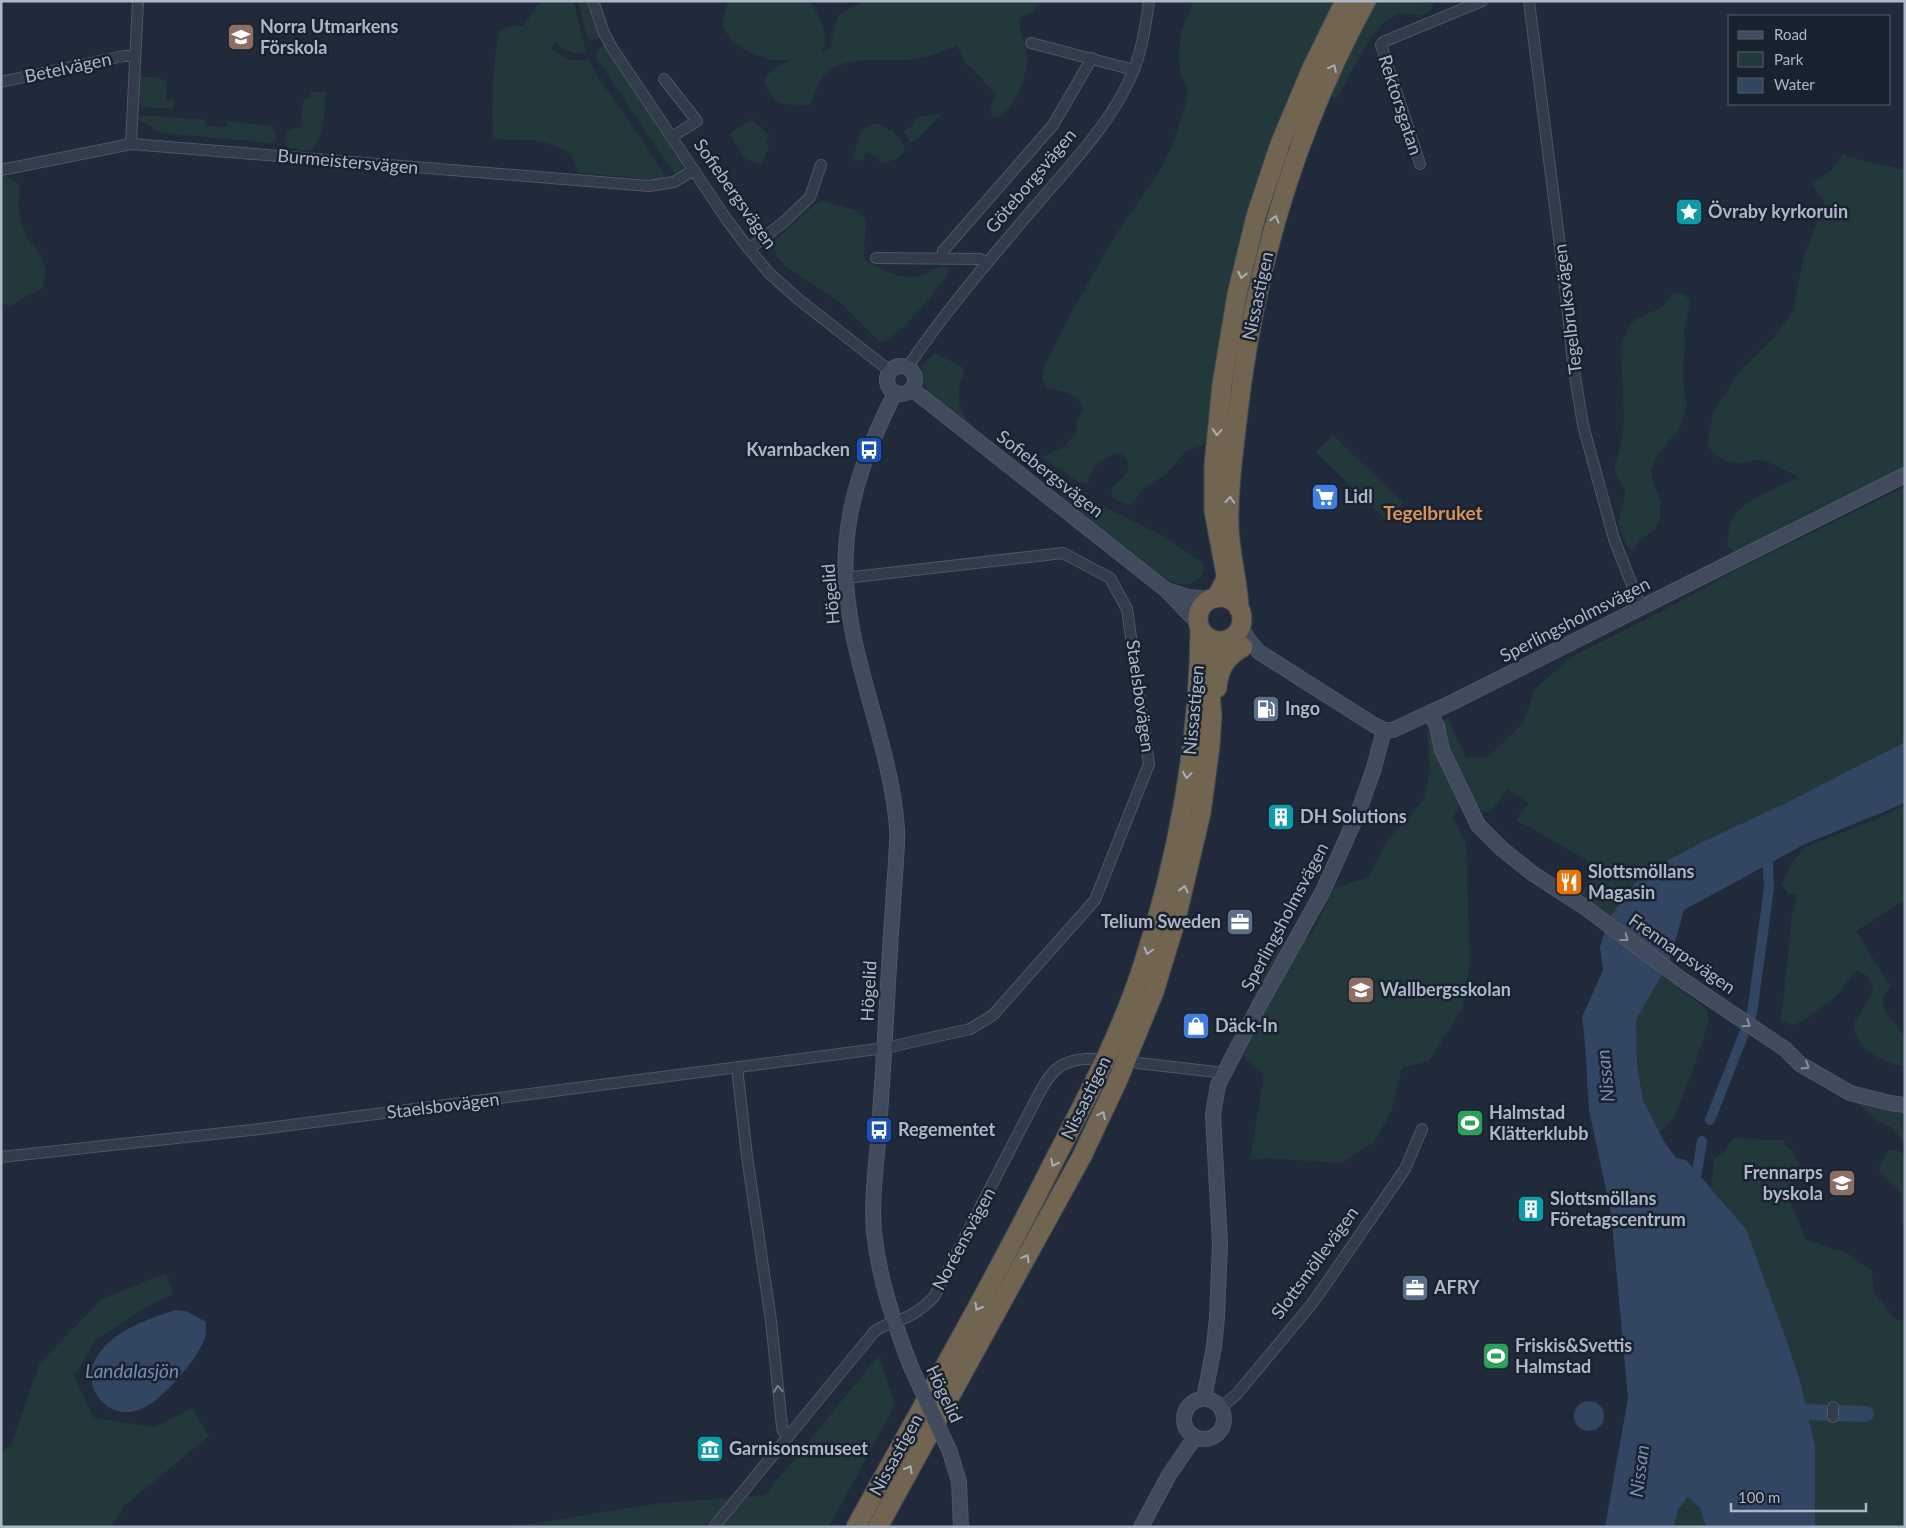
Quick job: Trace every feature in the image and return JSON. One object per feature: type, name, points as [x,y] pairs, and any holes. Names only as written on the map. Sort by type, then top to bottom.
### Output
[{"type":"highway","name":"Nissastigen","points":[[1213,599],[1225,581],[1226,575],[1214,511],[1216,435],[1222,384],[1237,294],[1256,216],[1280,144],[1312,68],[1345,1]]},
{"type":"highway","name":"Nissastigen","points":[[1240,617],[1230,534],[1229,504],[1241,384],[1256,297],[1275,219],[1298,151],[1330,74],[1366,1]]},
{"type":"highway","points":[[1213,599],[1229,600],[1240,617],[1238,632],[1232,638],[1222,641],[1206,637],[1199,626],[1200,609],[1213,599]]},
{"type":"highway","name":"Nissastigen","points":[[856,1527],[1007,1254],[1098,1076],[1130,1003],[1143,967],[1160,907],[1180,820],[1192,736],[1199,626]]},
{"type":"highway","name":"Nissastigen","points":[[878,1527],[1082,1156],[1130,1052],[1154,992],[1175,923],[1191,862],[1201,813],[1212,716],[1208,671],[1211,658],[1222,641]]},
{"type":"highway","points":[[1212,716],[1221,668],[1229,657],[1251,650]]},
{"type":"street","points":[[130,144],[138,1]]},
{"type":"street","name":"Sofiebergsvägen","points":[[593,1],[604,33],[612,48],[748,249],[769,273],[798,299],[890,372]]},
{"type":"street","name":"Göteborgsvägen","points":[[908,368],[937,324],[1098,131],[1112,110],[1134,70],[1149,1]]},
{"type":"street","name":"Rektorsgatan","points":[[1420,164],[1382,45],[1383,42],[1482,1]]},
{"type":"street","name":"Tegelbruksvägen","points":[[1529,1],[1573,364],[1583,425],[1614,539],[1641,608]]},
{"type":"street","points":[[1031,43],[1134,70]]},
{"type":"street","name":"Betelvägen","points":[[1,82],[124,56],[134,56]]},
{"type":"street","points":[[943,259],[943,251],[1053,125],[1092,58]]},
{"type":"street","points":[[664,79],[696,120],[672,137]]},
{"type":"street","name":"Burmeistersvägen","points":[[1,170],[130,144],[649,186],[674,182],[694,170]]},
{"type":"street","points":[[748,249],[785,221],[810,197],[821,166]]},
{"type":"street","points":[[876,258],[980,259],[987,264]]},
{"type":"street","points":[[897,367],[908,368],[914,376],[915,382],[912,389],[906,394],[895,393],[888,385],[887,378],[890,372],[897,367]]},
{"type":"street","name":"Sofiebergsvägen","points":[[912,389],[1166,589],[1199,626]]},
{"type":"street","name":"Högelid","points":[[895,393],[859,475],[848,525],[845,578],[855,642],[889,771],[898,830],[885,1048],[873,1195],[874,1231],[880,1273],[894,1322],[911,1366],[950,1452],[959,1482],[961,1527]]},
{"type":"street","name":"Sperlingsholmsvägen","points":[[1204,1398],[1214,1347],[1220,1244],[1213,1114],[1215,1097],[1223,1075],[1323,891],[1358,813],[1374,768],[1384,730],[1393,730],[1430,713],[1905,475]]},
{"type":"street","name":"Staelsbovägen","points":[[1,1157],[252,1130],[885,1048],[970,1029],[993,1014],[1095,900],[1149,764],[1127,610],[1110,578],[1063,553],[845,578]]},
{"type":"street","name":"Sofiebergsvägen","points":[[1166,589],[1188,597],[1213,599]]},
{"type":"street","points":[[1240,617],[1243,632],[1249,641],[1251,650]]},
{"type":"street","points":[[1222,641],[1251,650],[1384,730]]},
{"type":"street","name":"Frennarpsvägen","points":[[1430,713],[1437,726],[1442,750],[1478,825],[1502,849],[1532,873],[1586,908],[1681,979],[1785,1049],[1800,1064],[1850,1092],[1890,1103],[1905,1105]]},
{"type":"street","name":"Noréensvägen","points":[[714,1527],[874,1332],[885,1325],[912,1315],[934,1297],[1046,1081],[1053,1072],[1069,1061],[1082,1058],[1098,1059]]},
{"type":"street","points":[[1138,1063],[1216,1072],[1223,1075]]},
{"type":"street","points":[[737,1068],[747,1156],[768,1298],[782,1426],[783,1431],[788,1435]]},
{"type":"street","name":"Slottsmöllevägen","points":[[1221,1407],[1236,1395],[1328,1281],[1405,1168],[1422,1129]]},
{"type":"street","points":[[1204,1398],[1215,1401],[1221,1407],[1224,1419],[1220,1432],[1210,1438],[1202,1439],[1195,1437],[1187,1430],[1184,1416],[1191,1403],[1204,1398]]},
{"type":"street","points":[[1142,1527],[1169,1475],[1195,1437]]},
{"type":"green space","points":[[542,1],[573,1],[586,51],[573,53],[555,42],[552,49],[569,59],[578,61],[589,60],[597,76],[633,126],[666,177],[658,180],[579,173],[574,161],[566,152],[556,146],[544,142],[493,139],[493,85],[499,31],[511,26],[524,26]]},
{"type":"green space","points":[[578,1],[588,1],[600,38],[591,40],[587,37]]},
{"type":"green space","points":[[728,1],[810,1],[823,27],[825,39],[821,53],[831,48],[838,17],[847,9],[865,1],[1044,1],[1037,5],[1034,11],[1020,18],[1019,23],[1027,56],[1025,73],[1013,102],[1007,110],[993,118],[991,109],[997,95],[965,62],[957,46],[913,59],[866,60],[844,64],[833,68],[822,77],[809,106],[778,103],[764,83],[775,68],[792,59],[780,60],[761,57],[744,49],[730,38],[723,24]]},
{"type":"green space","points":[[1193,1],[1334,1],[1308,56],[1273,140],[1235,259],[1222,319],[1207,440],[1201,446],[1186,451],[1166,474],[1143,489],[1134,502],[1129,505],[1116,500],[1111,495],[1113,485],[1122,478],[1128,468],[1127,459],[1123,456],[1117,453],[1098,464],[1091,472],[1088,483],[1078,482],[1042,457],[1063,448],[1077,432],[1076,423],[1083,411],[1081,404],[1074,396],[1048,388],[1042,379],[1043,369],[1073,310],[1116,234],[1158,174],[1173,144],[1187,99],[1187,86],[1182,77],[1178,57],[1181,34]]},
{"type":"green space","points":[[1375,1],[1434,3],[1430,12],[1425,14],[1400,14],[1387,20],[1363,51],[1339,96],[1333,98],[1330,93]]},
{"type":"green space","points":[[604,46],[681,163],[683,168],[680,173],[675,175],[597,59],[596,54]]},
{"type":"green space","points":[[140,77],[156,77],[167,81],[166,100],[174,101],[173,109],[143,107],[138,97]]},
{"type":"green space","points":[[311,92],[326,92],[323,123],[319,139],[312,149],[307,151],[289,148],[285,144],[287,132],[290,129],[301,127],[303,102],[304,99],[310,98]]},
{"type":"green space","points":[[942,113],[919,137],[905,146],[909,140],[904,131],[913,126],[915,118]]},
{"type":"green space","points":[[143,115],[206,120],[206,126],[226,127],[227,121],[272,126],[277,137],[275,141],[269,143],[161,133],[137,119]]},
{"type":"green space","points":[[752,119],[769,135],[766,143],[769,147],[761,165],[746,159],[729,134]]},
{"type":"green space","points":[[875,123],[894,131],[896,136],[901,138],[905,151],[896,159],[881,164],[878,158],[866,152],[862,161],[853,160],[861,130]]},
{"type":"green space","points":[[1843,153],[1849,157],[1905,170],[1905,468],[1810,513],[1737,552],[1727,547],[1730,526],[1737,513],[1752,500],[1798,477],[1761,460],[1736,463],[1714,453],[1707,445],[1713,412],[1738,373],[1777,334],[1793,311],[1803,260],[1824,202],[1812,184],[1832,170]]},
{"type":"green space","points":[[1,176],[9,177],[17,182],[20,188],[18,208],[22,224],[28,239],[41,256],[46,271],[42,289],[25,296],[11,307],[1,303]]},
{"type":"green space","points":[[823,201],[855,210],[866,219],[864,258],[875,266],[890,273],[912,277],[919,276],[940,266],[947,268],[949,273],[917,312],[897,332],[881,343],[840,302],[785,266],[776,256],[774,246],[777,239],[814,205]]},
{"type":"green space","points":[[1680,293],[1686,296],[1690,303],[1684,333],[1683,369],[1684,391],[1687,402],[1685,414],[1678,432],[1668,441],[1655,459],[1651,472],[1653,483],[1661,501],[1660,516],[1655,529],[1638,542],[1635,549],[1629,549],[1618,523],[1625,488],[1616,476],[1614,468],[1621,446],[1624,423],[1621,347],[1629,326],[1637,318],[1661,308],[1672,294]]},
{"type":"green space","points":[[935,353],[964,368],[959,389],[959,403],[965,416],[975,429],[937,401],[921,381],[922,365]]},
{"type":"green space","points":[[1333,435],[1403,503],[1386,520],[1316,452]]},
{"type":"green space","points":[[1060,485],[1165,537],[1200,561],[1205,568],[1202,575],[1194,583],[1184,585],[1166,579],[1061,496]]},
{"type":"green space","points":[[1905,487],[1905,742],[1786,803],[1700,843],[1641,875],[1608,920],[1578,898],[1597,869],[1585,859],[1516,820],[1529,803],[1508,789],[1490,812],[1459,806],[1453,818],[1466,843],[1470,963],[1463,1008],[1429,1061],[1402,1068],[1391,1112],[1374,1142],[1342,1163],[1266,1158],[1250,1160],[1264,1075],[1243,1056],[1269,1004],[1258,982],[1282,943],[1311,935],[1334,888],[1369,877],[1388,839],[1424,799],[1430,770],[1427,727],[1448,718],[1466,758],[1488,757],[1524,722],[1535,689],[1571,657],[1670,607],[1731,573]]},
{"type":"green space","points":[[1905,805],[1905,900],[1856,931],[1891,987],[1883,997],[1884,1009],[1905,1037],[1904,1066],[1890,1063],[1877,1057],[1866,1049],[1857,1038],[1854,1023],[1870,998],[1873,986],[1866,975],[1858,971],[1851,976],[1837,995],[1811,1015],[1794,1025],[1781,1021],[1792,914],[1797,894],[1789,895],[1782,884],[1792,862],[1806,847],[1881,817]]},
{"type":"green space","points":[[1661,975],[1707,1009],[1709,1021],[1675,1115],[1666,1128],[1659,1131],[1643,1100],[1637,1065],[1635,1020]]},
{"type":"green space","points":[[1857,1099],[1905,1111],[1905,1144],[1891,1127],[1877,1121],[1856,1102]]},
{"type":"green space","points":[[1733,1138],[1782,1140],[1792,1151],[1800,1165],[1788,1195],[1805,1239],[1846,1252],[1872,1271],[1874,1293],[1895,1318],[1905,1322],[1905,1527],[1815,1527],[1815,1446],[1746,1229],[1710,1189],[1714,1159],[1726,1150]]},
{"type":"green space","points":[[1890,1150],[1897,1150],[1905,1155],[1905,1224],[1902,1222],[1902,1194],[1880,1173],[1879,1165]]},
{"type":"green space","points":[[166,1273],[173,1294],[150,1305],[96,1340],[74,1376],[94,1418],[155,1427],[192,1408],[209,1436],[124,1506],[112,1527],[1,1527],[1,1453],[11,1445],[40,1363],[102,1299]]},
{"type":"green space","points":[[879,1355],[895,1405],[829,1527],[510,1527],[661,1503],[765,1495]]},
{"type":"green space","points":[[1688,1497],[1700,1507],[1706,1527],[1674,1527],[1678,1509]]},
{"type":"water","name":"Nissan","points":[[1905,742],[1905,803],[1805,844],[1684,910],[1670,960],[1636,1020],[1637,1065],[1643,1100],[1665,1143],[1676,1158],[1686,1160],[1746,1229],[1786,1339],[1800,1381],[1815,1446],[1815,1527],[1706,1527],[1700,1508],[1688,1497],[1678,1509],[1674,1527],[1605,1527],[1628,1398],[1611,1213],[1589,1110],[1582,1017],[1603,970],[1600,947],[1608,920],[1641,875],[1700,843],[1786,803]]},
{"type":"water","name":"Landalasjön","points":[[176,1310],[186,1311],[206,1322],[203,1343],[186,1368],[158,1398],[141,1409],[128,1412],[119,1411],[103,1403],[93,1388],[91,1379],[94,1362],[100,1352],[109,1342],[129,1328]]},
{"type":"water","points":[[1589,1401],[1600,1405],[1604,1416],[1600,1427],[1589,1431],[1578,1427],[1574,1416],[1578,1405]]},
{"type":"waterway","points":[[1710,1120],[1752,1013],[1769,888],[1768,864]]},
{"type":"waterway","points":[[1697,1173],[1702,1141]]},
{"type":"waterway","points":[[1807,1412],[1866,1414]]},
{"type":"place","name":"Norra Utmarkens Förskola","points":[[241,37]]},
{"type":"place","name":"Övraby kyrkoruin","points":[[1689,212]]},
{"type":"place","name":"Kvarnbacken","points":[[869,450]]},
{"type":"place","name":"Lidl","points":[[1325,497]]},
{"type":"place","name":"Ingo","points":[[1266,709]]},
{"type":"place","name":"DH Solutions","points":[[1281,817]]},
{"type":"place","name":"Slottsmöllans Magasin","points":[[1569,882]]},
{"type":"place","name":"Telium Sweden","points":[[1240,922]]},
{"type":"place","name":"Wallbergsskolan","points":[[1361,990]]},
{"type":"place","name":"Däck-In","points":[[1196,1026]]},
{"type":"place","name":"Halmstad Klätterklubb","points":[[1470,1123]]},
{"type":"place","name":"Regementet","points":[[879,1130]]},
{"type":"place","name":"Frennarps byskola","points":[[1842,1183]]},
{"type":"place","name":"Slottsmöllans Företagscentrum","points":[[1531,1209]]},
{"type":"place","name":"AFRY","points":[[1415,1288]]},
{"type":"place","name":"Friskis&Svettis Halmstad","points":[[1496,1356]]},
{"type":"place","name":"Garnisonsmuseet","points":[[710,1449]]},
{"type":"district","name":"Tegelbruket","points":[[1433,513]]}]
